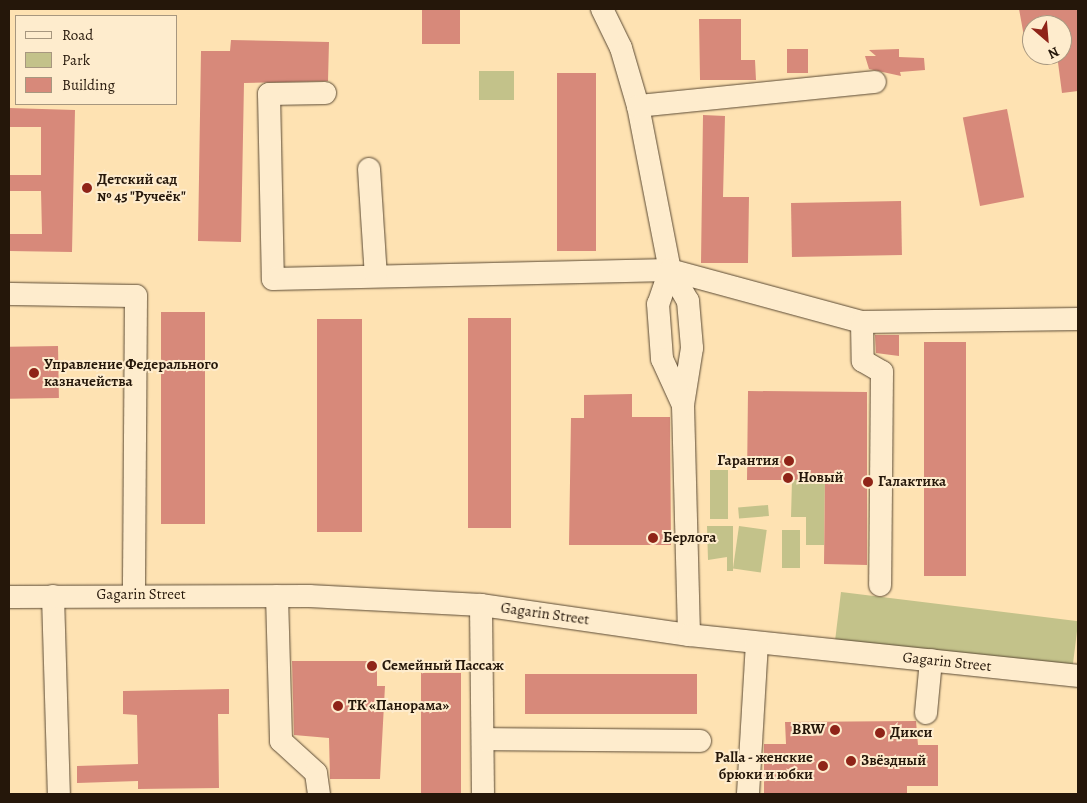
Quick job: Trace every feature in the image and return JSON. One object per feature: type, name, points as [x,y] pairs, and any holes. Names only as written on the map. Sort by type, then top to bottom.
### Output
[{"type":"street","points":[[602,9],[621,48],[638,106],[670,270],[688,301],[692,338],[683,405],[689,635]]},
{"type":"street","points":[[638,106],[875,82]]},
{"type":"street","points":[[324,93],[269,94],[273,279],[670,270],[862,322],[1078,319]]},
{"type":"street","points":[[369,169],[376,276]]},
{"type":"street","points":[[670,270],[658,304],[662,359],[683,405]]},
{"type":"street","points":[[9,294],[136,296],[134,595]]},
{"type":"street","points":[[862,322],[863,362],[882,372],[880,585]]},
{"type":"street","name":"Gagarin Street","points":[[9,596],[277,596],[481,605],[689,635],[1078,676]]},
{"type":"street","points":[[52,596],[58,794]]},
{"type":"street","points":[[277,596],[281,741],[316,773],[319,794]]},
{"type":"street","points":[[481,605],[483,794]]},
{"type":"street","points":[[748,794],[757,643]]},
{"type":"street","points":[[926,713],[931,660]]},
{"type":"street","points":[[483,739],[700,740]]},
{"type":"green space","points":[[479,71],[514,71],[514,100],[479,100]]},
{"type":"green space","points":[[710,470],[728,470],[728,519],[710,519]]},
{"type":"green space","points":[[792,480],[825,480],[824,545],[806,545],[806,517],[791,517]]},
{"type":"green space","points":[[768,505],[769,516],[739,519],[738,508]]},
{"type":"green space","points":[[707,526],[733,526],[733,571],[727,571],[727,557],[708,560]]},
{"type":"green space","points":[[739,526],[767,530],[761,572],[733,569]]},
{"type":"green space","points":[[782,530],[800,530],[800,568],[782,568]]},
{"type":"green space","points":[[841,592],[1078,621],[1072,671],[835,642]]},
{"type":"building","points":[[422,9],[460,9],[460,44],[422,44]]},
{"type":"building","points":[[1019,9],[1078,9],[1078,91],[1062,93],[1058,65],[1072,65],[1072,15],[1022,15],[1022,26]]},
{"type":"building","points":[[699,19],[741,19],[741,60],[755,60],[756,80],[700,80]]},
{"type":"building","points":[[231,40],[329,42],[328,81],[244,83],[241,242],[198,241],[201,51],[230,51]]},
{"type":"building","points":[[787,49],[808,49],[808,73],[787,73]]},
{"type":"building","points":[[899,49],[899,57],[924,58],[925,70],[900,72],[901,76],[869,69],[865,56],[876,56],[869,50]]},
{"type":"building","points":[[557,73],[596,73],[596,251],[557,251]]},
{"type":"building","points":[[9,108],[75,110],[72,252],[9,251],[9,234],[42,234],[41,191],[9,191],[9,175],[41,175],[41,127],[9,127]]},
{"type":"building","points":[[1007,109],[1024,197],[980,206],[963,118]]},
{"type":"building","points":[[703,115],[725,116],[723,197],[749,197],[748,263],[701,263]]},
{"type":"building","points":[[901,201],[902,255],[792,257],[791,203]]},
{"type":"building","points":[[161,312],[205,312],[205,524],[161,524]]},
{"type":"building","points":[[468,318],[511,318],[511,528],[468,528]]},
{"type":"building","points":[[317,319],[362,319],[362,532],[317,532]]},
{"type":"building","points":[[875,335],[899,335],[899,356],[876,353]]},
{"type":"building","points":[[924,342],[966,342],[966,576],[924,576]]},
{"type":"building","name":"Управление Федерального казначейства","points":[[58,346],[59,398],[10,399],[9,347]]},
{"type":"building","points":[[748,391],[867,392],[867,565],[824,564],[825,480],[747,480]]},
{"type":"building","points":[[632,394],[632,417],[670,417],[671,545],[569,545],[571,418],[584,418],[584,395]]},
{"type":"building","name":"ТК «Панорама»","points":[[292,661],[377,661],[377,686],[385,686],[380,779],[330,779],[329,738],[294,735]]},
{"type":"building","points":[[421,673],[461,673],[461,794],[421,794]]},
{"type":"building","points":[[525,674],[697,674],[697,714],[525,714]]},
{"type":"building","points":[[229,689],[229,714],[218,714],[219,788],[138,789],[138,781],[77,783],[77,766],[138,764],[137,715],[123,714],[123,691]]},
{"type":"building","name":"Звёздный","points":[[916,721],[918,745],[938,745],[938,786],[907,786],[907,794],[764,794],[764,744],[786,744],[785,722]]},
{"type":"place","name":"Детский сад № 45 \"Ручеёк\"","points":[[87,188]]},
{"type":"place","name":"Управление Федерального казначейства","points":[[34,373]]},
{"type":"place","name":"Гарантия","points":[[789,461]]},
{"type":"place","name":"Новый","points":[[788,478]]},
{"type":"place","name":"Галактика","points":[[868,482]]},
{"type":"place","name":"Берлога","points":[[653,538]]},
{"type":"place","name":"Семейный Пассаж","points":[[372,666]]},
{"type":"place","name":"ТК «Панорама»","points":[[338,706]]},
{"type":"place","name":"BRW","points":[[835,730]]},
{"type":"place","name":"Дикси","points":[[880,733]]},
{"type":"place","name":"Звёздный","points":[[851,761]]},
{"type":"place","name":"Palla - женские брюки и юбки","points":[[823,766]]}]
